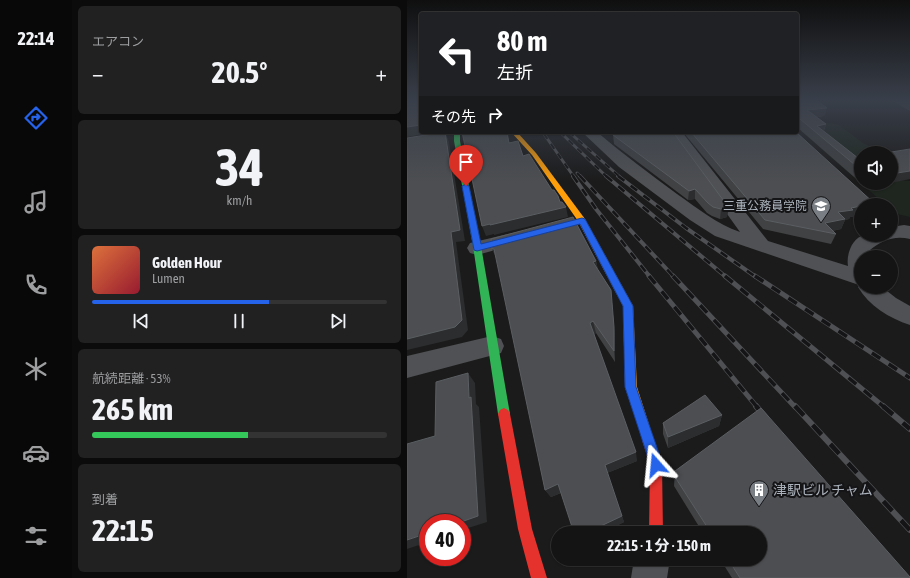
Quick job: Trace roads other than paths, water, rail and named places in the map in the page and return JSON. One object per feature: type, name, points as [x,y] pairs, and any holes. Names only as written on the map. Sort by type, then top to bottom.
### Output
[{"type":"street","points":[[455,134],[477,248],[492,346],[525,529],[539,578]]},
{"type":"street","points":[[516,134],[534,154],[582,221],[628,306],[631,387],[656,465],[656,526]]},
{"type":"street","points":[[591,134],[625,164],[696,216],[722,232],[761,246],[854,275]]},
{"type":"street","points":[[677,134],[761,246]]},
{"type":"street","points":[[560,226],[582,221]]},
{"type":"street","points":[[477,248],[537,232]]},
{"type":"street","points":[[859,250],[866,242]]},
{"type":"street","points":[[875,294],[893,308],[910,316]]},
{"type":"street","points":[[407,367],[492,346]]},
{"type":"street","points":[[649,578],[651,566]]},
{"type":"railway","points":[[544,134],[574,177]]},
{"type":"railway","points":[[562,134],[607,177]]},
{"type":"railway","points":[[571,134],[620,177]]},
{"type":"railway","points":[[577,173],[580,176]]},
{"type":"railway","points":[[573,176],[596,209],[650,277]]},
{"type":"railway","points":[[580,176],[674,277]]},
{"type":"railway","points":[[606,176],[726,277]]},
{"type":"railway","points":[[618,176],[686,228],[756,277]]},
{"type":"railway","points":[[649,276],[757,407]]},
{"type":"railway","points":[[673,276],[795,407]]},
{"type":"railway","points":[[725,276],[884,407]]},
{"type":"railway","points":[[755,276],[910,378]]},
{"type":"railway","points":[[756,406],[766,418]]},
{"type":"railway","points":[[795,406],[910,530]]},
{"type":"railway","points":[[883,406],[910,429]]},
{"type":"place","name":"三重公務員学院","points":[[821,223]]},
{"type":"place","name":"津駅ビル チャム","points":[[759,507]]}]
